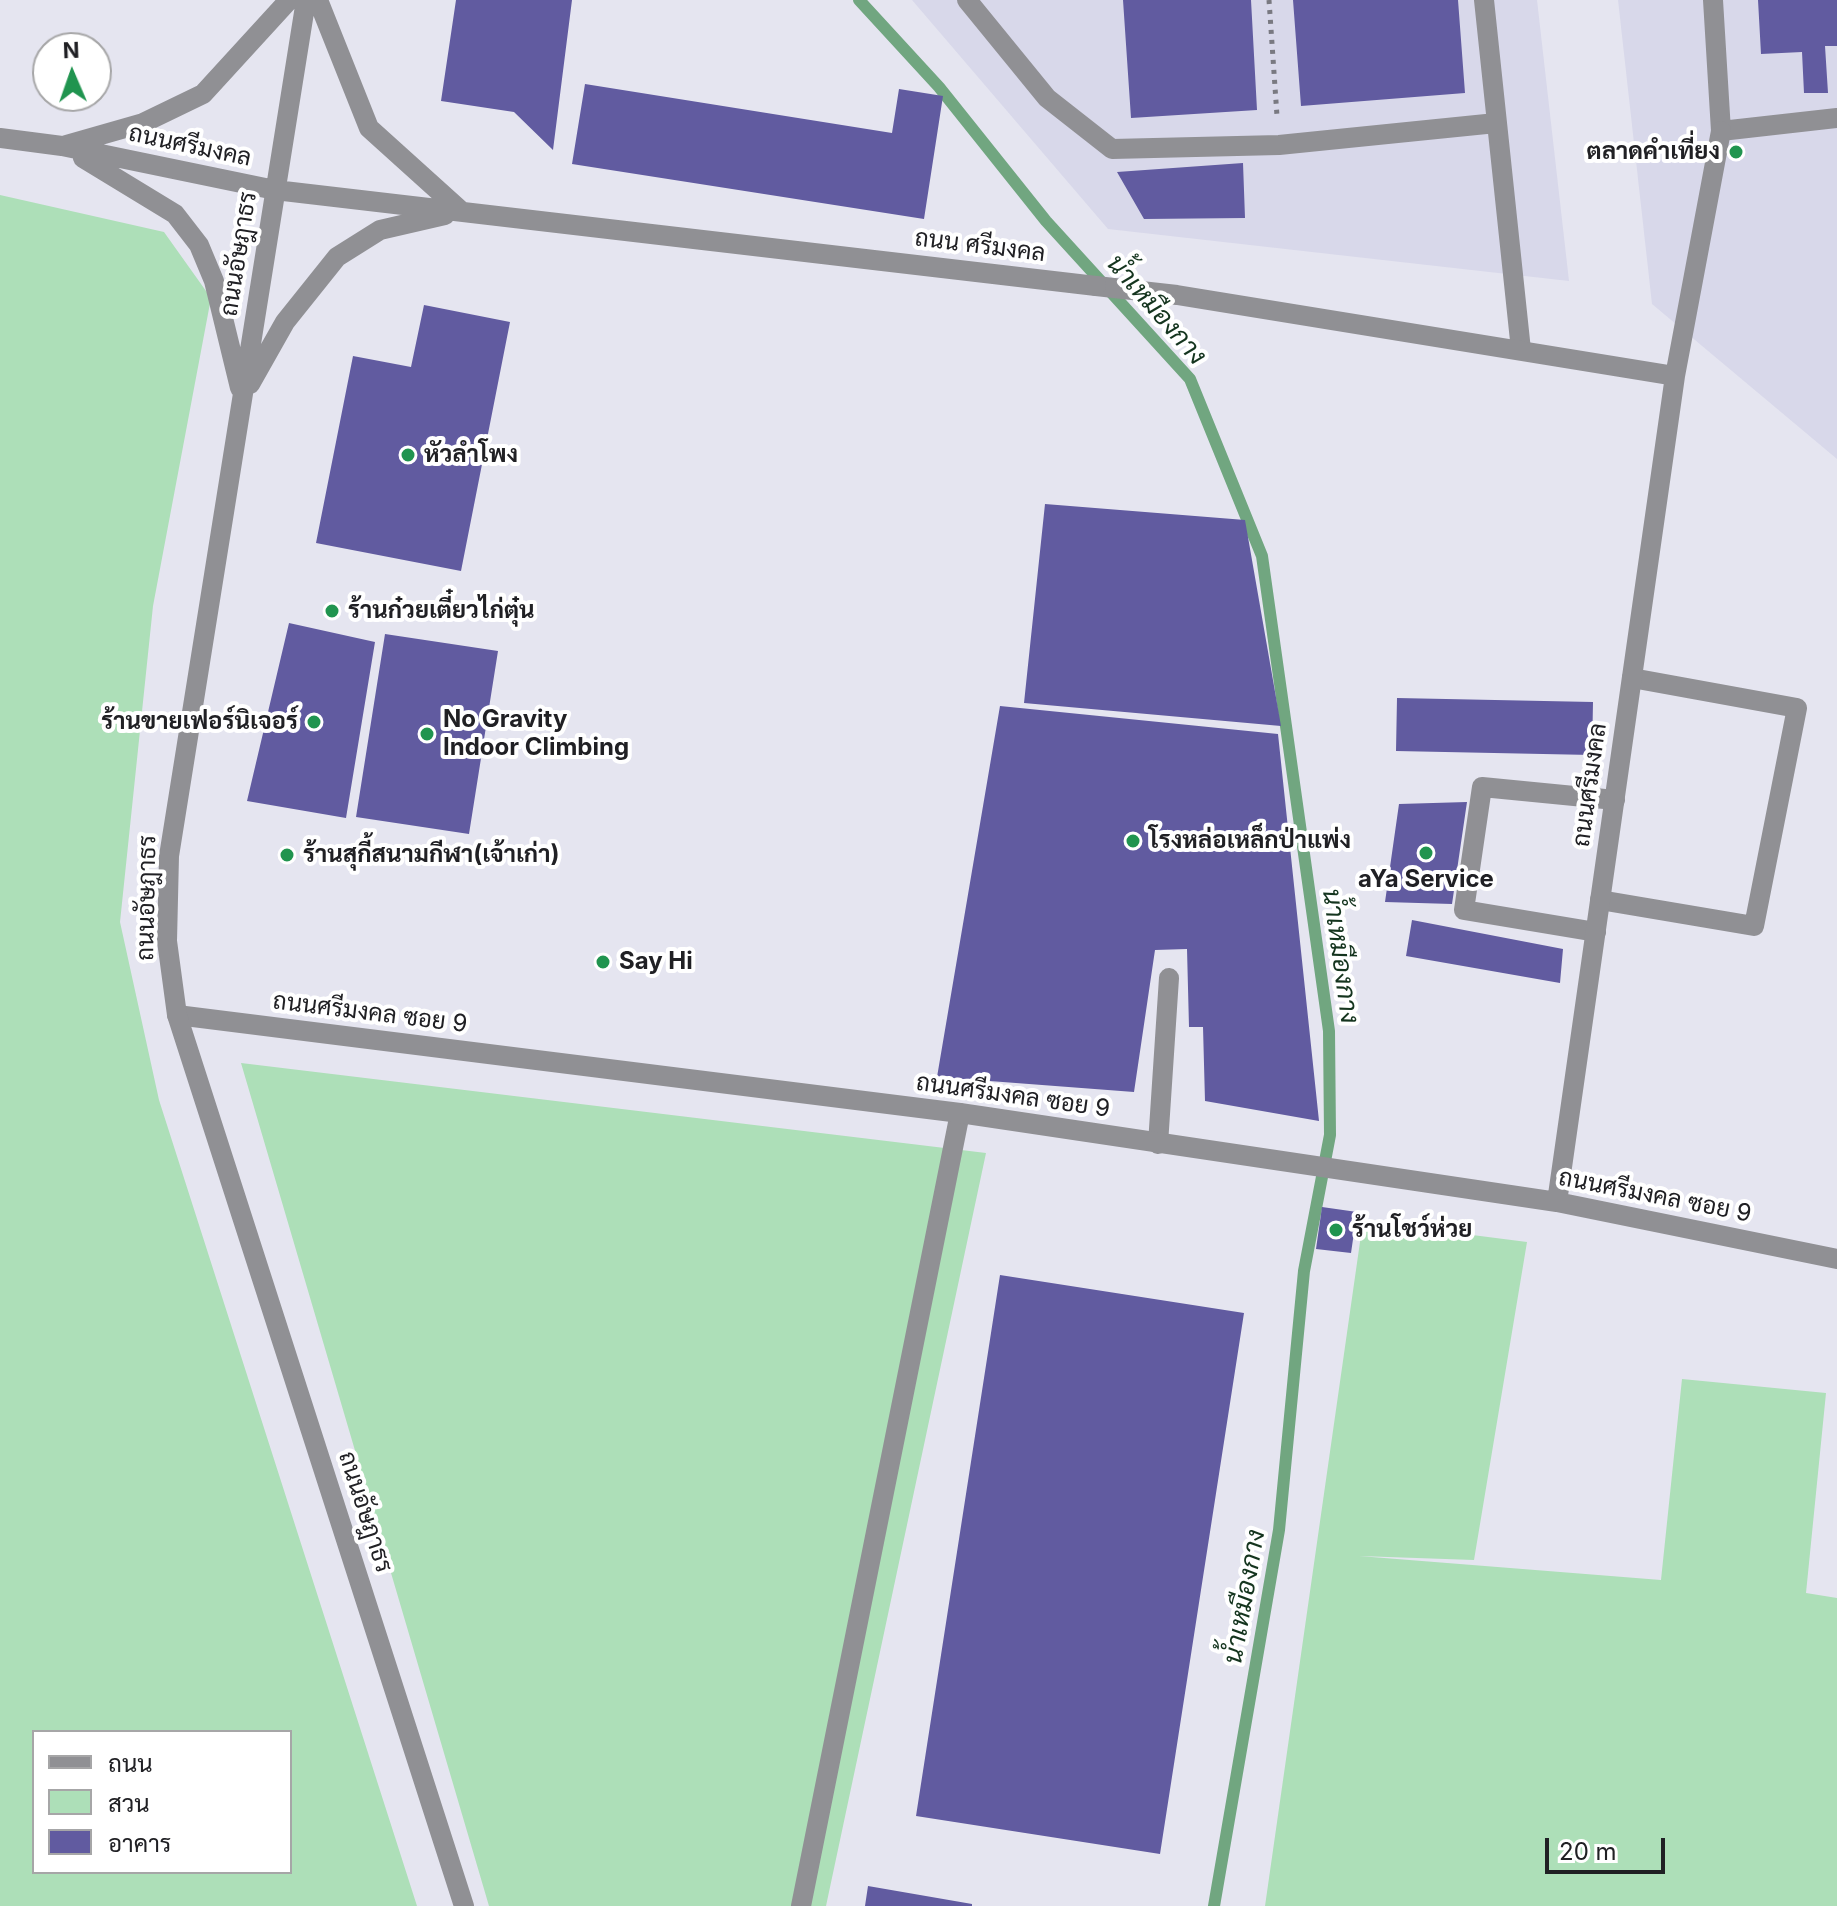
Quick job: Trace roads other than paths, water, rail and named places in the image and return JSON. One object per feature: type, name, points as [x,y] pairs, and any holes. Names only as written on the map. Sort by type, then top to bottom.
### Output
[{"type":"street","points":[[62,146],[143,123],[203,94],[289,0]]},
{"type":"street","name":"ถนนอัษฎาธร","points":[[306,0],[169,856],[167,941],[177,1015],[464,1906]]},
{"type":"street","points":[[318,0],[369,128],[461,211]]},
{"type":"street","points":[[967,0],[1047,98],[1112,149],[1279,145],[1496,123]]},
{"type":"street","points":[[1484,0],[1521,350]]},
{"type":"street","name":"ถนนศรีมงคล","points":[[1557,1202],[1675,376],[1721,131],[1713,0]]},
{"type":"street","points":[[1721,131],[1837,118]]},
{"type":"street","name":"ถนนศรีมงคล","points":[[0,138],[62,146],[275,190]]},
{"type":"street","points":[[62,146],[125,180],[175,214],[199,245],[214,281],[243,397]]},
{"type":"street","name":"ถนน ศรีมงคล","points":[[275,190],[1177,295],[1675,376]]},
{"type":"street","points":[[243,397],[285,322],[337,257],[380,230],[461,211]]},
{"type":"street","points":[[1600,900],[1754,926],[1797,708],[1632,678]]},
{"type":"street","points":[[1596,932],[1464,910],[1482,787],[1615,800]]},
{"type":"street","points":[[1158,1144],[1169,978]]},
{"type":"street","name":"ถนนศรีมงคล ซอย 9","points":[[177,1015],[960,1113],[1298,1166],[1557,1202],[1837,1259]]},
{"type":"street","points":[[801,1906],[960,1113]]},
{"type":"waterway","name":"น้ำเหมืองกาง","points":[[859,0],[939,87],[1046,221],[1190,379],[1262,556],[1329,1031],[1330,1135],[1304,1271],[1279,1530],[1214,1906]]},
{"type":"place","name":"ตลาดคำเที่ยง","points":[[1736,152]]},
{"type":"place","name":"หัวลำโพง","points":[[408,455]]},
{"type":"place","name":"ร้านก๋วยเตี๋ยวไก่ตุ๋น","points":[[332,611]]},
{"type":"place","name":"ร้านขายเฟอร์นิเจอร์","points":[[314,722]]},
{"type":"place","name":"No Gravity Indoor Climbing","points":[[427,734]]},
{"type":"place","name":"โรงหล่อเหล็กป่าแพ่ง","points":[[1133,841]]},
{"type":"place","name":"aYa Service","points":[[1426,853]]},
{"type":"place","name":"ร้านสุกี้สนามกีฬา(เจ้าเก่า)","points":[[287,855]]},
{"type":"place","name":"Say Hi","points":[[603,962]]},
{"type":"place","name":"ร้านโชว์ห่วย","points":[[1336,1230]]}]
